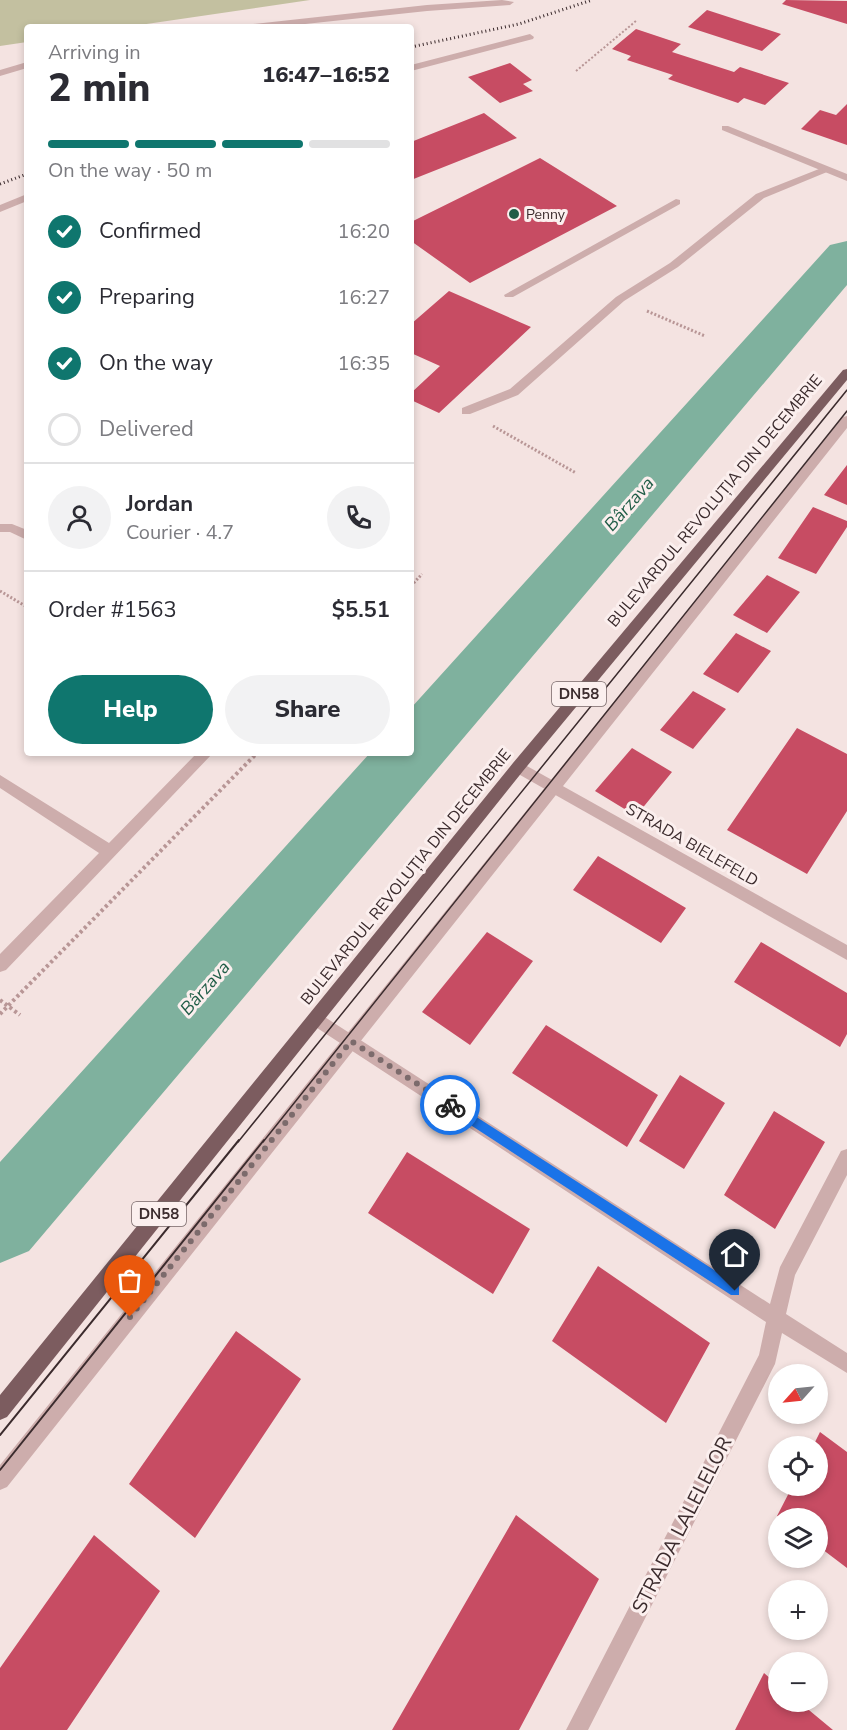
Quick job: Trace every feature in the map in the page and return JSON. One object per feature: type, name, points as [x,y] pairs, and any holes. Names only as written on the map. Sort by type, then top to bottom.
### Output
[{"type":"main road","name":"BULEVARDUL REVOLUȚIA DIN DECEMBRIE","points":[[0,1410],[518,767],[847,373]]},
{"type":"street","points":[[281,24],[426,8],[510,2]]},
{"type":"street","points":[[414,67],[530,37]]},
{"type":"street","points":[[0,73],[24,66]]},
{"type":"street","points":[[725,128],[847,178]]},
{"type":"street","points":[[466,411],[514,392],[620,299],[674,265],[760,196],[824,170]]},
{"type":"street","points":[[0,209],[24,198]]},
{"type":"street","points":[[508,295],[676,202]]},
{"type":"street","points":[[0,1480],[847,420]]},
{"type":"street","points":[[0,528],[12,528],[24,534]]},
{"type":"street","points":[[0,965],[203,756]]},
{"type":"street","name":"STRADA BIELEFELD","points":[[518,767],[847,954]]},
{"type":"street","points":[[0,781],[110,852]]},
{"type":"street","points":[[317,1019],[847,1364]]},
{"type":"street","name":"STRADA LALELELOR","points":[[577,1730],[768,1357],[786,1273],[847,1157]]},
{"type":"path","points":[[576,71],[636,21]]},
{"type":"path","points":[[620,299],[705,336]]},
{"type":"path","points":[[466,411],[576,473]]},
{"type":"path","points":[[414,583],[422,574]]},
{"type":"path","points":[[0,591],[24,605]]},
{"type":"path","points":[[0,1014],[254,756]]},
{"type":"path","points":[[0,1000],[20,1015]]},
{"type":"shaded area","points":[[0,0],[310,0],[146,24],[24,24],[24,42],[0,46]]},
{"type":"building","points":[[786,0],[847,1],[847,24],[782,4]]},
{"type":"building","points":[[707,10],[781,34],[762,51],[688,27]]},
{"type":"building","points":[[636,29],[681,44],[672,52],[734,72],[740,67],[789,83],[765,105],[744,98],[738,103],[668,79],[673,75],[627,60],[631,56],[612,49]]},
{"type":"building","points":[[510,63],[532,80],[523,84],[533,91],[500,103],[468,77]]},
{"type":"building","points":[[847,104],[847,145],[801,129],[820,110],[836,115]]},
{"type":"building","points":[[484,113],[517,138],[414,179],[414,141]]},
{"type":"building","name":"Penny","points":[[540,158],[617,206],[470,283],[414,243],[414,221]]},
{"type":"building","points":[[449,291],[531,327],[439,413],[414,401],[414,390],[440,366],[414,354],[414,321]]},
{"type":"building","points":[[847,465],[847,505],[824,495]]},
{"type":"building","points":[[813,507],[847,521],[847,527],[816,574],[778,558]]},
{"type":"building","points":[[767,575],[800,592],[767,633],[733,615]]},
{"type":"building","points":[[736,633],[771,651],[738,693],[703,674]]},
{"type":"building","points":[[693,691],[726,709],[693,749],[660,730]]},
{"type":"building","points":[[797,728],[847,754],[847,811],[807,874],[727,830]]},
{"type":"building","points":[[632,748],[672,772],[636,816],[595,791]]},
{"type":"building","points":[[598,856],[686,908],[661,943],[573,890]]},
{"type":"building","points":[[487,932],[533,961],[470,1045],[422,1012]]},
{"type":"building","points":[[761,942],[847,993],[847,1034],[840,1047],[734,982]]},
{"type":"building","points":[[546,1025],[658,1095],[627,1147],[512,1073]]},
{"type":"building","points":[[680,1075],[725,1103],[684,1169],[639,1141]]},
{"type":"building","points":[[774,1111],[825,1142],[775,1229],[724,1195]]},
{"type":"building","points":[[407,1152],[530,1229],[493,1294],[368,1213]]},
{"type":"building","points":[[598,1266],[710,1343],[666,1423],[552,1341]]},
{"type":"building","points":[[236,1331],[301,1379],[195,1538],[129,1484]]},
{"type":"building","points":[[828,1438],[847,1452],[847,1568],[828,1554],[828,1508],[781,1508],[787,1496],[828,1496]]},
{"type":"building","points":[[516,1515],[599,1579],[519,1730],[392,1730]]},
{"type":"building","points":[[94,1535],[160,1591],[67,1730],[0,1730],[0,1668]]},
{"type":"building","points":[[764,1673],[768,1676],[768,1712],[811,1712],[833,1730],[735,1730]]},
{"type":"waterway","name":"Bârzava","points":[[414,749],[847,255]]},
{"type":"waterway","name":"Bârzava","points":[[0,1222],[408,756]]},
{"type":"tram line","points":[[238,1142],[847,390]]},
{"type":"tram line","points":[[263,1142],[847,411]]},
{"type":"tram line","points":[[0,1435],[239,1140]]},
{"type":"tram line","points":[[0,1470],[264,1140]]},
{"type":"railway","points":[[414,46],[519,24],[592,0]]},
{"type":"railway","points":[[0,184],[24,175]]},
{"type":"way so far","points":[[130,1317],[351,1041],[450,1105]]},
{"type":"place","name":"Penny","points":[[514,214]]},
{"type":"route","points":[[450,1105],[735,1291]]}]
